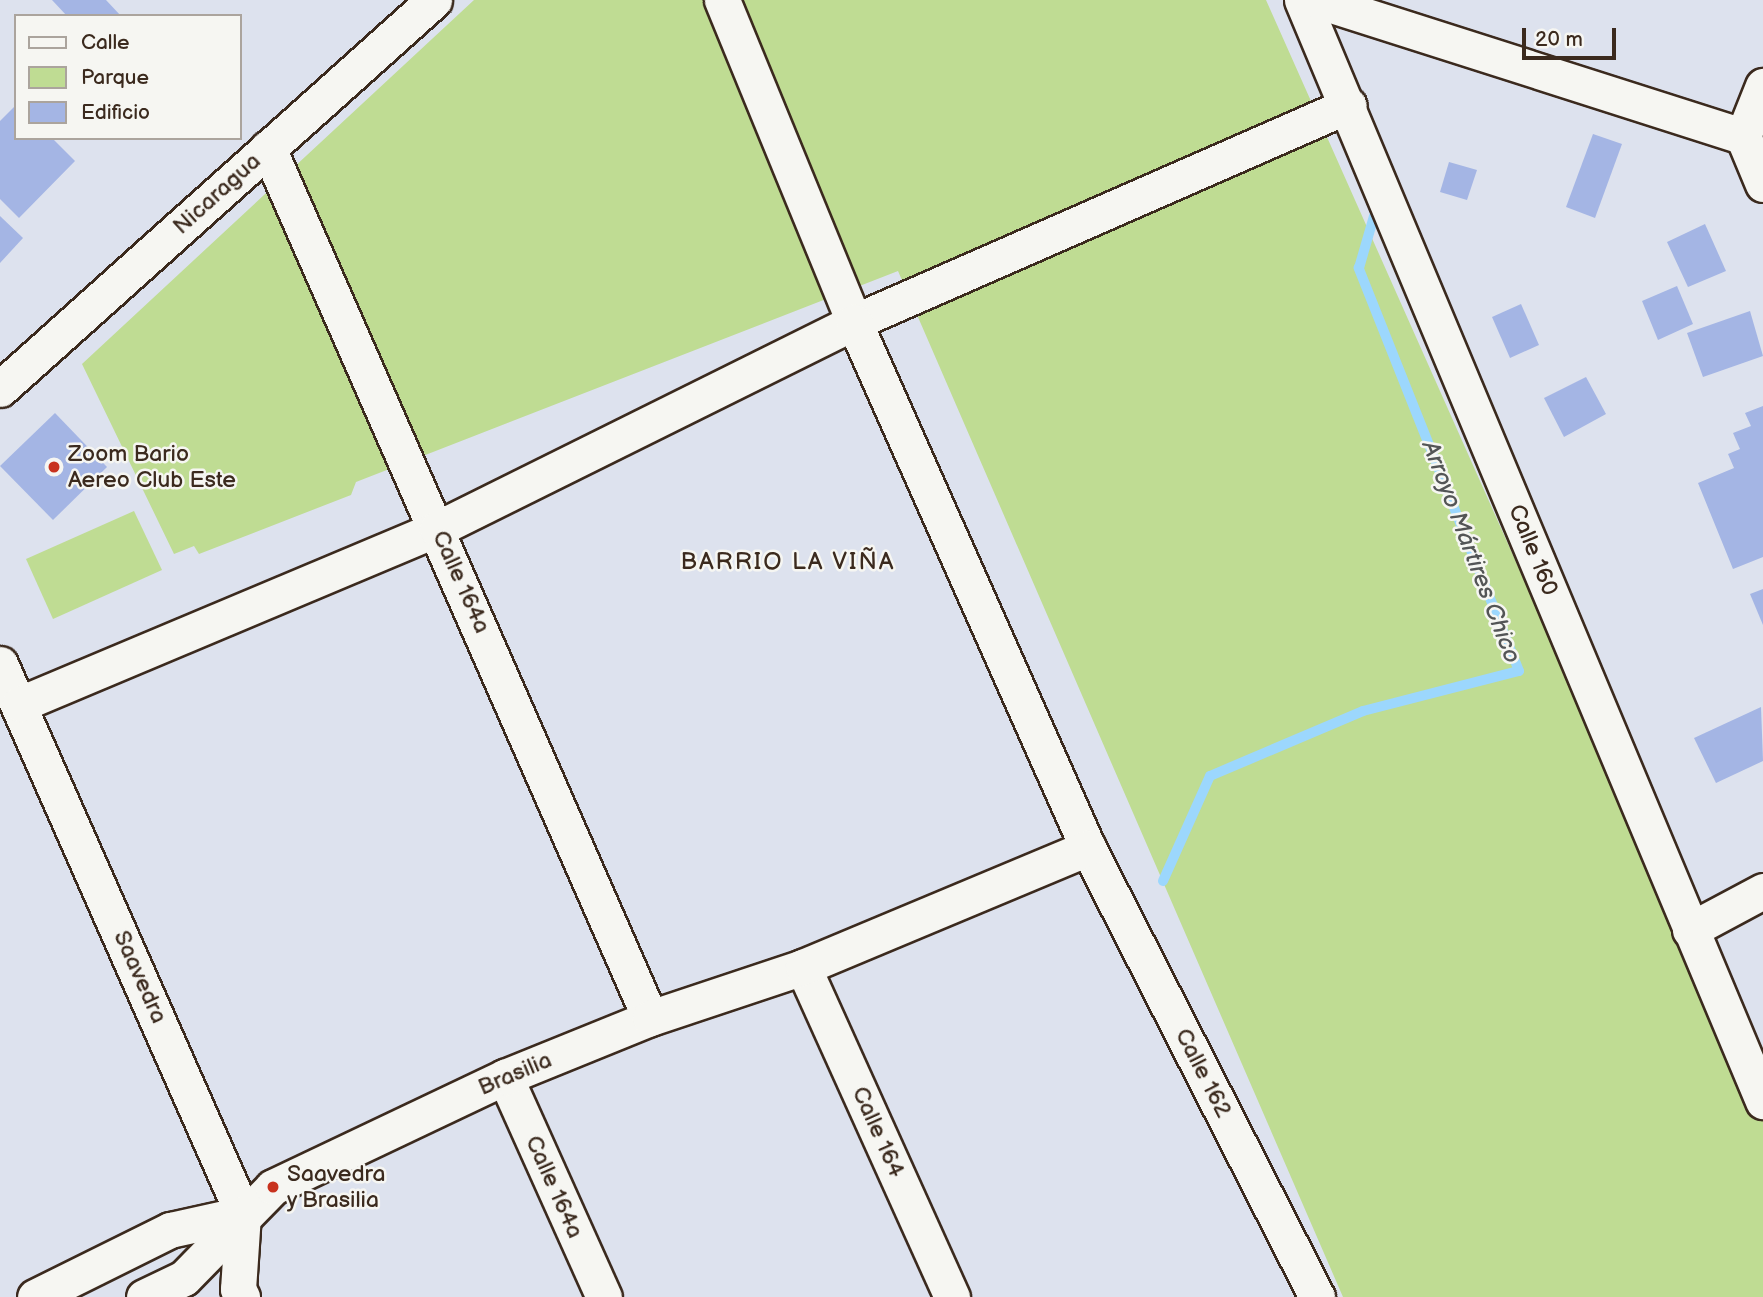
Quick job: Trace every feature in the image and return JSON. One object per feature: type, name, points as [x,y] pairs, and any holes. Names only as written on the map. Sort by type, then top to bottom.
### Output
[{"type":"street","name":"Nicaragua","points":[[1,387],[434,0]]},
{"type":"street","name":"Calle 162","points":[[722,0],[853,322],[1088,848],[1317,1297]]},
{"type":"street","name":"Calle 160","points":[[1302,0],[1349,105],[1763,1101]]},
{"type":"street","points":[[1316,0],[1394,12],[1744,136]]},
{"type":"street","points":[[1763,86],[1744,136],[1763,184]]},
{"type":"street","points":[[20,704],[437,529],[853,322],[1349,105]]},
{"type":"street","name":"Calle 164a","points":[[268,148],[650,1018]]},
{"type":"street","name":"Saavedra","points":[[0,664],[20,704],[243,1214],[238,1289],[242,1297]]},
{"type":"street","name":"Brasilia","points":[[144,1297],[184,1278],[243,1214],[273,1187],[505,1077],[650,1018],[803,967],[1088,848]]},
{"type":"street","points":[[1690,930],[1763,891]]},
{"type":"street","name":"Calle 164","points":[[803,967],[952,1297]]},
{"type":"street","name":"Calle 164a","points":[[505,1077],[604,1297]]},
{"type":"street","points":[[35,1297],[170,1230],[243,1214]]},
{"type":"green space","points":[[474,0],[1266,0],[1763,1117],[1763,1297],[1343,1297],[898,271],[356,482],[351,495],[199,554],[194,546],[174,554],[82,364]]},
{"type":"green space","points":[[134,511],[162,570],[53,619],[26,559]]},
{"type":"building","points":[[52,0],[106,0],[119,14],[65,14]]},
{"type":"building","points":[[14,107],[14,140],[54,140],[75,161],[19,218],[0,199],[0,121]]},
{"type":"building","points":[[1593,134],[1622,144],[1595,218],[1566,207]]},
{"type":"building","points":[[1449,162],[1477,170],[1467,200],[1440,192]]},
{"type":"building","points":[[0,216],[23,238],[0,263]]},
{"type":"building","points":[[1705,224],[1726,271],[1688,287],[1667,242]]},
{"type":"building","points":[[1677,286],[1693,324],[1658,340],[1642,301]]},
{"type":"building","points":[[1521,304],[1539,345],[1510,358],[1492,317]]},
{"type":"building","points":[[1750,311],[1763,356],[1703,377],[1687,333]]},
{"type":"building","points":[[1586,377],[1606,414],[1564,437],[1544,398]]},
{"type":"building","points":[[1763,406],[1763,557],[1733,569],[1698,483],[1734,468],[1728,454],[1740,449],[1733,433],[1751,426],[1745,413]]},
{"type":"building","name":"Zoom Bario Aereo Club Este","points":[[55,413],[107,467],[53,520],[0,466]]},
{"type":"building","points":[[1763,589],[1763,625],[1750,594]]},
{"type":"building","points":[[1761,707],[1763,761],[1716,783],[1694,738]]},
{"type":"waterway","name":"Arroyo Mártires Chico","points":[[1163,881],[1210,776],[1363,711],[1519,671],[1359,268],[1374,216]]},
{"type":"place","name":"Zoom Bario Aereo Club Este","points":[[54,467]]},
{"type":"place","name":"Saavedra y Brasilia","points":[[273,1187]]},
{"type":"district","name":"BARRIO LA VIÑA","points":[[788,562]]}]
